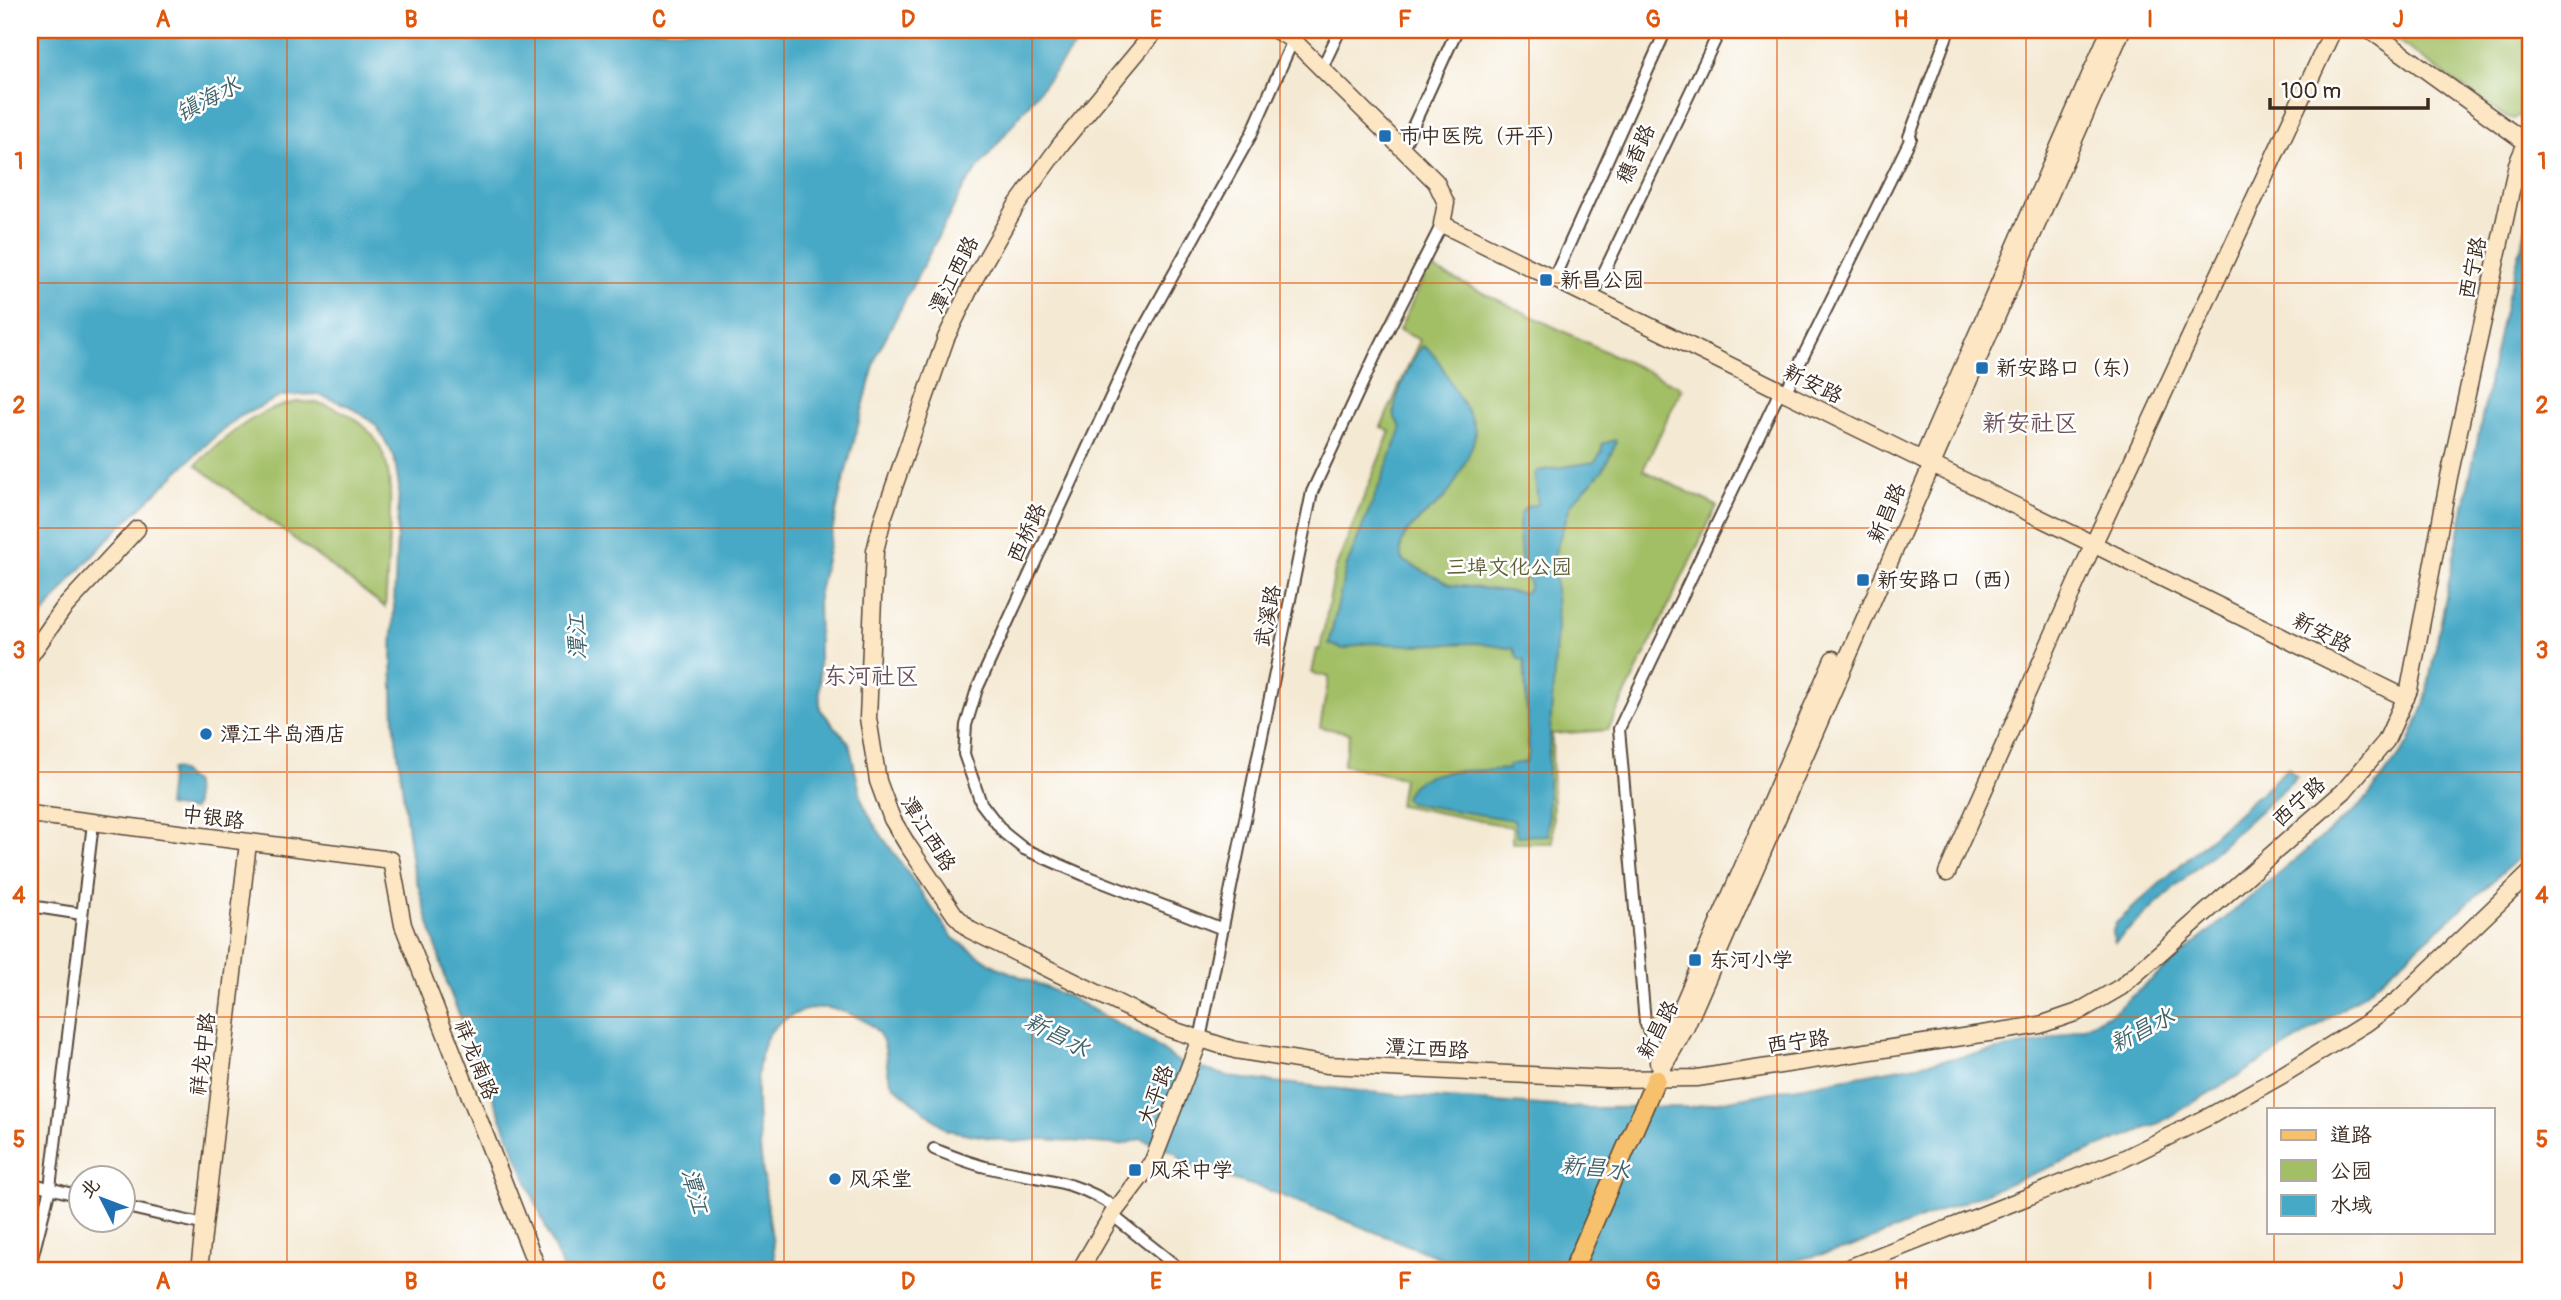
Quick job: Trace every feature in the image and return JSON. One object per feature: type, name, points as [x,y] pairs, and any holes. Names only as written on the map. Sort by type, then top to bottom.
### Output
[{"type":"main road","points":[[1573,1270],[1657,1079]]},
{"type":"street","name":"潭江西路","points":[[1156,30],[1087,112],[1016,206],[946,338],[883,518],[875,551],[868,718],[877,781],[887,808],[907,844],[965,926],[989,942],[1085,989],[1170,1029],[1200,1040],[1235,1050],[1328,1065],[1568,1078],[1657,1079]]},
{"type":"street","points":[[1275,30],[1293,40],[1436,182],[1445,195],[1447,210],[1442,224]]},
{"type":"street","points":[[1321,70],[1340,30]]},
{"type":"street","points":[[1403,148],[1457,30]]},
{"type":"street","points":[[1554,278],[1666,30]]},
{"type":"street","name":"穗香路","points":[[1591,298],[1720,30]]},
{"type":"street","points":[[1659,1056],[1645,1022],[1619,729],[1910,138],[1949,30]]},
{"type":"street","name":"新昌路","points":[[1657,1079],[1686,1027],[2110,30]]},
{"type":"street","name":"新昌路","points":[[1657,1079],[1659,1056],[2122,30]]},
{"type":"street","points":[[1947,873],[2093,545],[2209,302],[2333,30]]},
{"type":"street","points":[[2379,32],[2530,141]]},
{"type":"street","name":"西桥路","points":[[1223,929],[1020,847],[1004,833],[981,803],[967,766],[964,742],[977,689],[1137,340],[1251,135],[1293,40]]},
{"type":"street","name":"西宁路","points":[[1657,1079],[1697,1078],[1980,1037],[2060,1020],[2093,1005],[2121,987],[2356,779],[2386,741],[2406,698],[2511,190],[2530,141]]},
{"type":"street","name":"武溪路","points":[[1200,1040],[1311,492],[1375,356],[1442,224]]},
{"type":"street","name":"新安路","points":[[1442,224],[2406,698]]},
{"type":"street","points":[[30,656],[64,610],[137,529]]},
{"type":"street","name":"中银路","points":[[30,814],[391,860]]},
{"type":"street","points":[[30,1266],[50,1188],[93,823]]},
{"type":"street","name":"祥龙中路","points":[[199,1270],[248,843]]},
{"type":"street","name":"祥龙南路","points":[[391,860],[403,925],[538,1270]]},
{"type":"street","points":[[1843,1270],[1872,1266],[2121,1160],[2203,1120],[2272,1081],[2386,1009],[2531,872]]},
{"type":"street","points":[[30,906],[82,914]]},
{"type":"street","name":"大平路","points":[[1080,1270],[1115,1212],[1153,1161],[1200,1040]]},
{"type":"street","points":[[934,1149],[989,1168],[1077,1185],[1094,1192],[1181,1270]]},
{"type":"street","points":[[30,1183],[66,1192]]},
{"type":"street","points":[[136,1209],[205,1225]]},
{"type":"green space","points":[[2399,30],[2531,30],[2531,76],[2526,111],[2513,119],[2502,115],[2391,36]]},
{"type":"green space","name":"三埠文化公园","points":[[1429,267],[1682,388],[1643,470],[1717,506],[1608,730],[1552,734],[1553,843],[1512,843],[1512,827],[1399,805],[1403,778],[1343,765],[1350,733],[1320,727],[1329,677],[1312,673],[1317,649],[1320,650],[1335,570],[1390,431],[1381,427],[1420,340],[1399,330]]},
{"type":"green space","points":[[296,402],[322,404],[347,414],[375,438],[382,452],[390,484],[385,607],[196,465],[254,418]]},
{"type":"water","points":[[30,30],[1087,30],[965,185],[877,354],[841,490],[818,597],[820,709],[849,743],[862,801],[873,823],[953,938],[995,966],[1071,998],[1148,1040],[1180,1063],[1236,1078],[1416,1097],[1587,1108],[1691,1107],[2046,1041],[2112,1013],[2363,803],[2409,743],[2424,706],[2502,318],[2531,211],[2531,847],[2368,991],[2299,1039],[2159,1123],[1849,1248],[1753,1270],[1490,1270],[1446,1260],[1265,1189],[1194,1168],[1185,1164],[1176,1153],[1141,1139],[1120,1145],[1043,1139],[1013,1142],[947,1130],[893,1085],[882,1040],[874,1028],[851,1014],[817,1008],[782,1021],[767,1037],[760,1057],[757,1113],[760,1146],[775,1260],[783,1270],[563,1270],[448,987],[412,865],[394,721],[392,654],[399,487],[394,456],[376,425],[350,406],[316,394],[282,396],[239,417],[212,439],[116,531],[73,577],[30,632]]},
{"type":"water","points":[[1423,346],[1441,365],[1470,416],[1475,433],[1468,456],[1449,492],[1407,532],[1401,550],[1402,560],[1451,585],[1526,593],[1530,586],[1521,558],[1520,515],[1526,507],[1538,504],[1535,475],[1538,471],[1594,462],[1602,452],[1602,444],[1615,440],[1616,443],[1603,470],[1571,504],[1555,552],[1557,627],[1548,764],[1548,835],[1517,836],[1514,820],[1409,803],[1405,798],[1411,787],[1434,774],[1509,769],[1508,765],[1526,762],[1529,754],[1524,660],[1518,659],[1514,649],[1477,643],[1367,643],[1343,649],[1329,644],[1346,568],[1400,433],[1401,427],[1394,413],[1397,398],[1409,367]]},
{"type":"water","points":[[2288,768],[2297,777],[2115,942],[2112,933],[2116,923]]},
{"type":"water","points":[[171,769],[178,770],[194,783],[195,806],[192,810],[167,806]]},
{"type":"place","name":"市中医院（开平）","points":[[1385,136]]},
{"type":"place","name":"新昌公园","points":[[1546,280]]},
{"type":"place","name":"新安路口（东）","points":[[1982,368]]},
{"type":"place","name":"新安路口（西）","points":[[1863,580]]},
{"type":"place","name":"潭江半岛酒店","points":[[206,734]]},
{"type":"place","name":"东河小学","points":[[1695,960]]},
{"type":"place","name":"风采中学","points":[[1135,1170]]},
{"type":"place","name":"风采堂","points":[[835,1179]]},
{"type":"district","name":"新安社区","points":[[2030,423]]},
{"type":"district","name":"东河社区","points":[[871,676]]},
{"type":"water label","name":"镇海水","points":[[208,99]]},
{"type":"water label","name":"潭江","points":[[577,637]]},
{"type":"water label","name":"新昌水","points":[[2142,1030]]},
{"type":"water label","name":"新昌水","points":[[1057,1035]]},
{"type":"water label","name":"新昌水","points":[[1595,1168]]},
{"type":"water label","name":"潭江","points":[[695,1191]]}]
